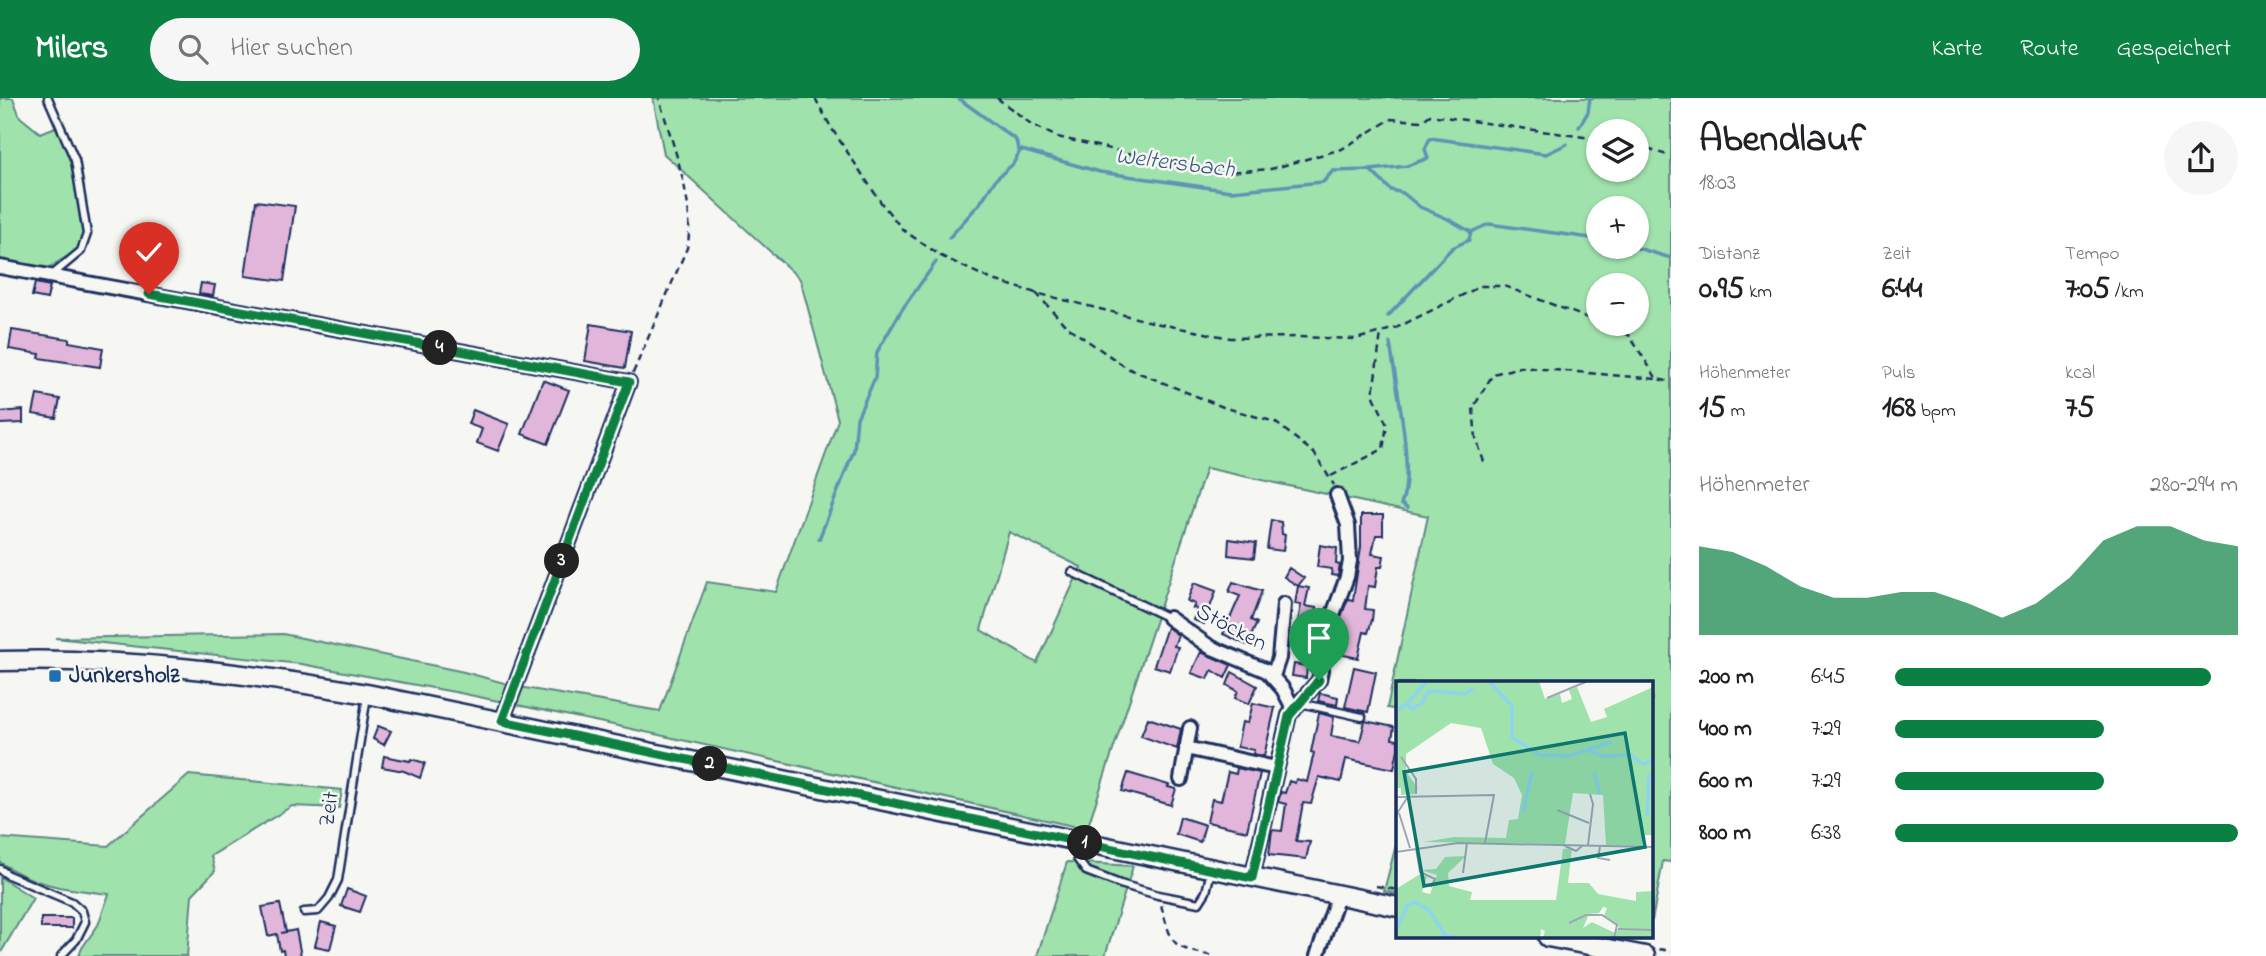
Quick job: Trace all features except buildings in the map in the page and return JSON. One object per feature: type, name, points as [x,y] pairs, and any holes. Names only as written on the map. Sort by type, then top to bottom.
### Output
[{"type":"main road","points":[[0,661],[54,659],[204,669],[367,694],[1396,908]]},
{"type":"main road","points":[[1558,939],[1646,956]]},
{"type":"street","points":[[2,270],[51,276],[629,382],[502,721]]},
{"type":"street","points":[[1252,878],[1289,716],[1319,680],[1332,617],[1347,577],[1350,561],[1348,525],[1338,495]]},
{"type":"street","name":"Stöcken","points":[[1273,676],[1279,658],[1284,604]]},
{"type":"street","name":"Stöcken","points":[[1168,618],[1210,647],[1267,671],[1297,707]]},
{"type":"street","points":[[1181,779],[1190,728]]},
{"type":"street","points":[[1186,748],[1276,768]]},
{"type":"street","points":[[1317,956],[1338,897]]},
{"type":"lane","points":[[48,98],[75,160],[87,234],[81,251],[51,276]]},
{"type":"lane","points":[[1072,572],[1168,618]]},
{"type":"lane","name":"Zeit","points":[[304,912],[318,911],[329,898],[338,880],[367,694]]},
{"type":"lane","points":[[1297,707],[1362,717]]},
{"type":"lane","points":[[1072,840],[1078,860],[1087,871],[1158,895],[1199,903],[1206,892],[1211,870]]},
{"type":"lane","points":[[0,869],[8,875],[72,902],[82,911],[85,922],[76,940],[61,956]]},
{"type":"path","points":[[629,382],[690,235],[685,194],[659,98]]},
{"type":"path","points":[[815,98],[832,129],[903,230],[941,256],[990,279],[1036,293],[1160,324],[1230,338],[1356,339],[1395,328],[1481,286],[1504,286],[1586,318]]},
{"type":"path","points":[[997,98],[1031,124],[1057,137],[1226,172],[1270,169],[1308,159],[1342,149],[1391,119],[1422,121],[1430,115],[1586,137]]},
{"type":"path","points":[[1649,150],[1671,156]]},
{"type":"path","points":[[1036,293],[1066,326],[1127,368],[1223,407],[1275,422],[1314,453],[1331,476],[1338,495]]},
{"type":"path","points":[[1331,476],[1384,449],[1387,425],[1373,394],[1381,332]]},
{"type":"path","points":[[1630,336],[1657,379]]},
{"type":"path","points":[[1484,462],[1476,438],[1473,408],[1493,374],[1520,367],[1671,382]]},
{"type":"path","points":[[1158,895],[1171,940],[1182,949],[1214,956]]},
{"type":"green space","points":[[0,98],[13,98],[20,117],[40,133],[56,127],[76,179],[83,209],[83,237],[79,249],[48,268],[0,261]]},
{"type":"green space","points":[[653,98],[1671,98],[1671,862],[1663,861],[1654,910],[1654,681],[1396,681],[1396,710],[1387,708],[1428,516],[1206,468],[1087,829],[460,693],[301,664],[55,638],[283,634],[464,672],[519,687],[660,711],[707,582],[776,592],[838,420],[800,279],[664,154]],"holes":[[[1009,532],[1081,567],[1037,663],[981,630]]]},
{"type":"green space","points":[[189,775],[342,790],[339,808],[292,806],[211,856],[215,871],[192,895],[187,956],[79,956],[98,925],[109,894],[52,886],[26,877],[0,862],[0,838],[108,846]]},
{"type":"green space","points":[[1396,845],[1396,894],[1384,891]]},
{"type":"green space","points":[[1067,862],[1133,866],[1105,956],[1037,956]]},
{"type":"green space","points":[[0,877],[33,898],[0,954]]},
{"type":"waterway","name":"Weltersbach","points":[[958,98],[1016,140],[1018,149],[1100,172],[1231,191],[1323,182],[1333,171],[1370,170],[1391,190],[1403,193],[1420,207],[1471,232],[1489,224],[1586,237]]},
{"type":"waterway","points":[[1579,127],[1588,112],[1590,98]]},
{"type":"waterway","points":[[1370,170],[1407,166],[1428,158],[1425,149],[1430,138],[1546,154],[1567,144]]},
{"type":"waterway","points":[[949,238],[980,203],[996,179],[1013,164],[1020,151]]},
{"type":"waterway","points":[[1388,316],[1452,248],[1469,240],[1471,232]]},
{"type":"waterway","name":"Weltersbach","points":[[1649,251],[1671,258]]},
{"type":"waterway","points":[[819,539],[854,450],[857,418],[875,378],[877,352],[901,311],[936,262]]},
{"type":"waterway","points":[[1390,343],[1405,449],[1405,490],[1401,504],[1407,508]]},
{"type":"place","name":"Junkersholz","points":[[55,676]]},
{"type":"route","points":[[149,294],[629,382],[502,721],[1252,878],[1289,716],[1319,680]]}]
